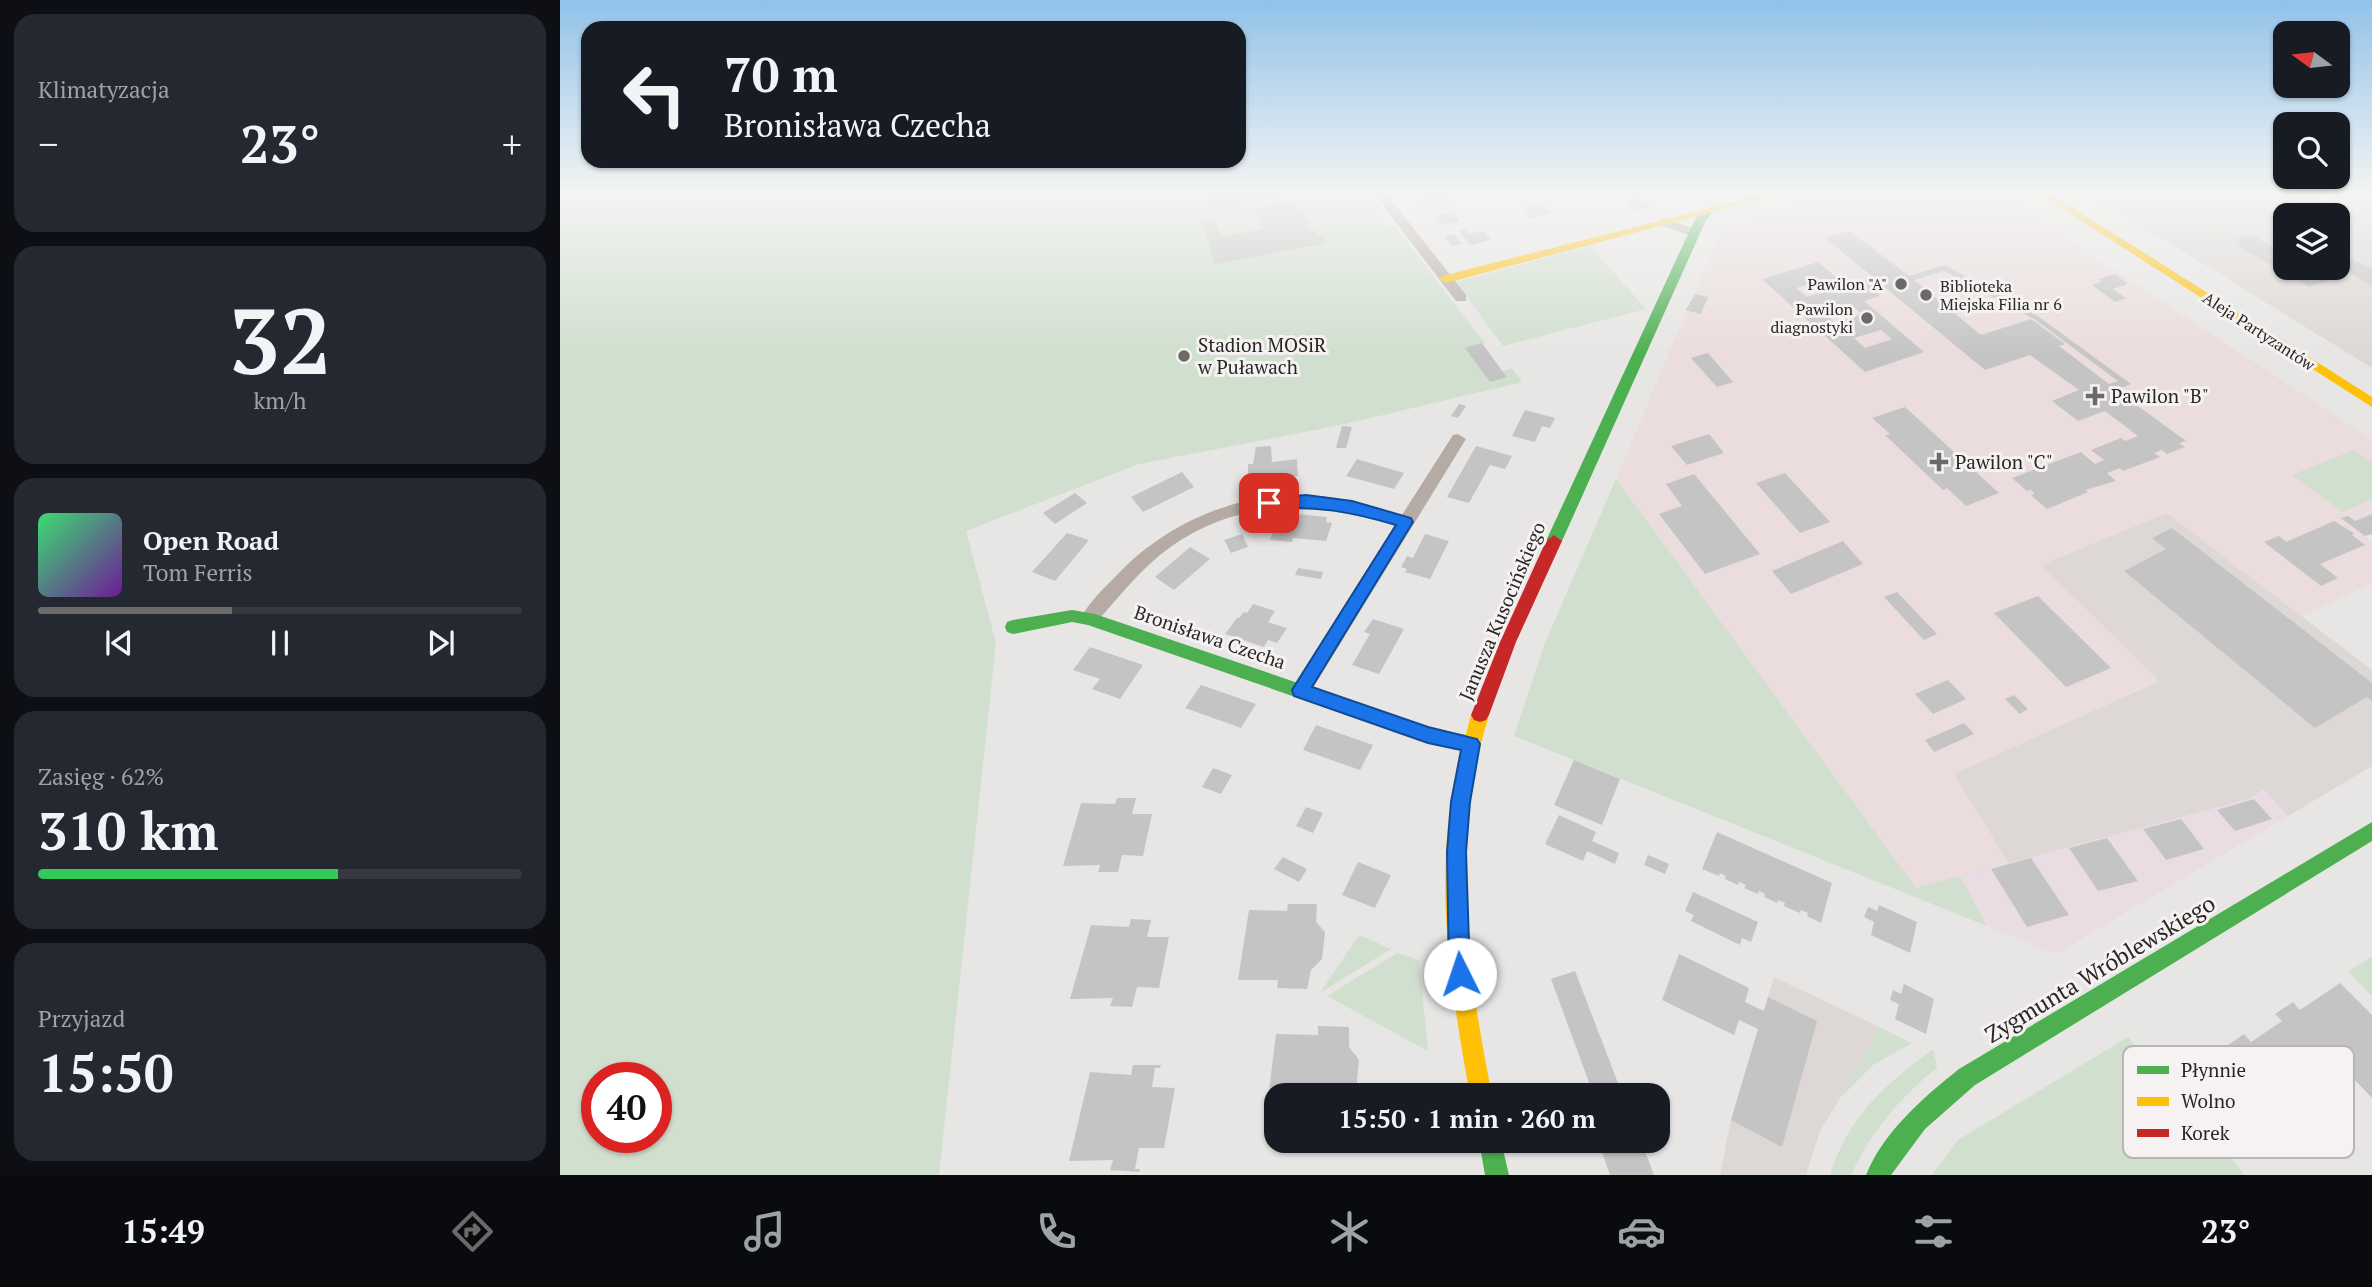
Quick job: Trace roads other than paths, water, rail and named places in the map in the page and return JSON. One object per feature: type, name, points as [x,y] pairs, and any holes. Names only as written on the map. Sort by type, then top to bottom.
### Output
[{"type":"street","points":[[1422,247],[1461,298]]},
{"type":"street","points":[[1446,279],[1570,247]]},
{"type":"street","name":"Janusza Kusocińskiego","points":[[1478,1083],[1464,1013],[1458,955],[1455,877],[1457,828],[1471,744],[1487,692],[1508,642],[1688,247]]},
{"type":"street","name":"Aleja Partyzantów","points":[[2128,247],[2372,403]]},
{"type":"street","points":[[1301,690],[1458,439]]},
{"type":"street","points":[[1089,619],[1130,572],[1157,548],[1197,525],[1230,513],[1269,503],[1306,501],[1352,507],[1406,522]]},
{"type":"street","name":"Bronisława Czecha","points":[[1013,628],[1072,616],[1089,619],[1428,735],[1471,744]]},
{"type":"street","name":"Zygmunta Wróblewskiego","points":[[1878,1175],[1909,1129],[1938,1099],[1967,1077],[2372,831]]},
{"type":"street","points":[[1492,1153],[1497,1175]]},
{"type":"place","name":"Pawilon \"A\"","points":[[1901,284]]},
{"type":"place","name":"Biblioteka Miejska Filia nr 6","points":[[1926,295]]},
{"type":"place","name":"Pawilon diagnostyki","points":[[1867,318]]},
{"type":"place","name":"Stadion MOSiR w Puławach","points":[[1184,356]]},
{"type":"place","name":"Pawilon \"B\"","points":[[2095,396]]},
{"type":"place","name":"Pawilon \"C\"","points":[[1939,462]]}]
